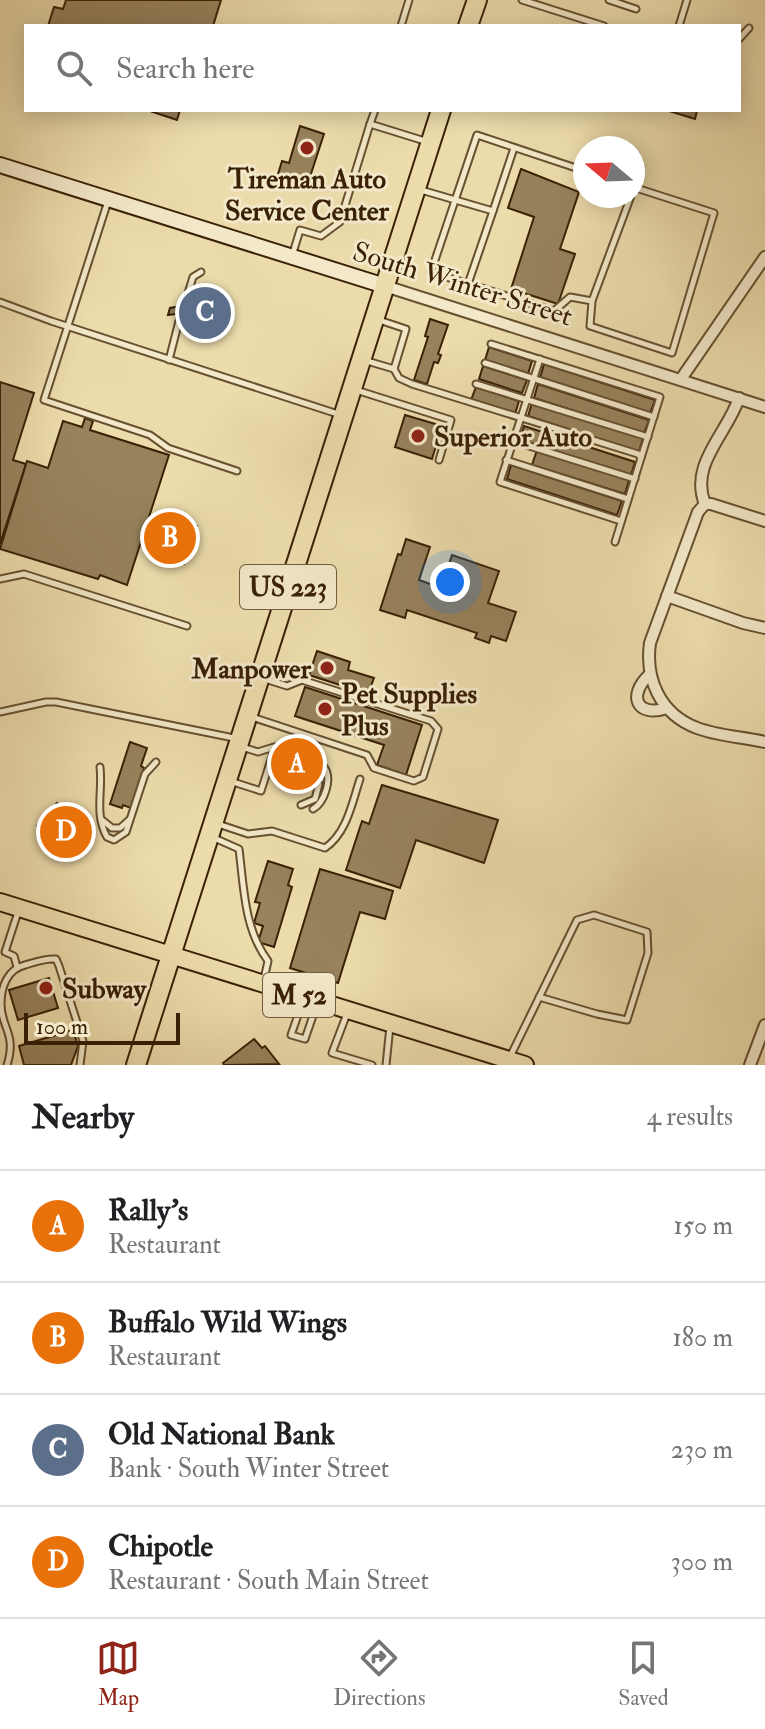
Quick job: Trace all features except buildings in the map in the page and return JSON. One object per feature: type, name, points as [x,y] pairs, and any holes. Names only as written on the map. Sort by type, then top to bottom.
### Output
[{"type":"highway","points":[[469,24],[477,0]]},
{"type":"highway","name":"US 223","points":[[136,1065],[440,112]]},
{"type":"main road","points":[[0,902],[171,956]]},
{"type":"main road","name":"M 52","points":[[171,956],[390,1023],[482,1059],[517,1062]]},
{"type":"street","name":"South Winter Street","points":[[0,165],[765,407]]},
{"type":"street","points":[[681,379],[765,257]]},
{"type":"street","points":[[705,504],[701,486],[704,465],[731,419],[739,398]]},
{"type":"street","points":[[705,504],[718,505],[765,521]]},
{"type":"street","points":[[705,504],[698,512],[650,643],[649,675],[667,708],[677,718],[698,729],[765,742]]},
{"type":"street","points":[[667,596],[765,628]]},
{"type":"street","points":[[649,675],[639,684],[636,693],[638,701],[643,709],[649,711],[667,708]]},
{"type":"street","points":[[750,1065],[765,1025]]},
{"type":"lane","points":[[402,24],[409,0]]},
{"type":"lane","points":[[522,0],[598,24]]},
{"type":"lane","points":[[609,0],[636,9]]},
{"type":"lane","points":[[680,24],[687,0]]},
{"type":"lane","points":[[741,37],[749,28]]},
{"type":"lane","points":[[292,257],[300,230],[321,236],[340,222],[374,112]]},
{"type":"lane","points":[[370,124],[431,143]]},
{"type":"lane","points":[[573,167],[477,135],[431,272],[554,311],[570,297],[592,301]]},
{"type":"lane","points":[[468,284],[514,148]]},
{"type":"lane","points":[[416,188],[493,211]]},
{"type":"lane","points":[[627,208],[592,301],[590,326],[672,353],[714,213],[645,192]]},
{"type":"lane","points":[[108,200],[44,400],[150,435],[168,448],[237,471]]},
{"type":"lane","points":[[184,306],[193,277],[201,272]]},
{"type":"lane","points":[[0,302],[67,327],[342,415]]},
{"type":"lane","points":[[169,360],[181,313]]},
{"type":"lane","points":[[374,318],[406,329],[394,369]]},
{"type":"lane","points":[[491,344],[660,397],[615,542]]},
{"type":"lane","points":[[361,359],[394,369],[399,378],[412,384],[631,452],[641,458]]},
{"type":"lane","points":[[540,359],[500,482],[621,521]]},
{"type":"lane","points":[[485,363],[654,417]]},
{"type":"lane","points":[[476,384],[648,437]]},
{"type":"lane","points":[[351,389],[451,420],[439,460]]},
{"type":"lane","points":[[513,441],[635,479]]},
{"type":"lane","points":[[506,460],[628,499]]},
{"type":"lane","points":[[0,579],[24,574],[187,626]]},
{"type":"lane","points":[[247,716],[367,755],[374,768],[414,781],[423,777],[438,729],[431,721],[302,680],[287,686],[259,677]]},
{"type":"lane","points":[[0,712],[56,702],[238,742],[258,752],[275,747],[261,791],[226,780]]},
{"type":"lane","points":[[294,751],[323,766],[327,777],[323,799],[313,809]]},
{"type":"lane","points":[[100,767],[102,784],[98,799],[101,819],[105,836],[114,840],[125,835],[145,774],[156,762]]},
{"type":"lane","points":[[270,763],[316,779],[319,784],[315,799],[301,805]]},
{"type":"lane","points":[[211,829],[248,834],[272,831],[325,848],[340,833],[360,779]]},
{"type":"lane","points":[[101,819],[109,827],[117,828],[126,824],[132,816]]},
{"type":"lane","points":[[211,829],[239,849],[250,928],[258,948],[268,961],[262,984]]},
{"type":"lane","points":[[17,967],[14,956],[2,951],[19,908]]},
{"type":"lane","points":[[517,1062],[539,997],[577,920],[594,915],[647,932],[648,953],[627,1020],[539,997]]},
{"type":"lane","points":[[7,1065],[12,1046],[1,1005],[10,972],[47,958],[56,959],[83,1041],[84,1053],[80,1065]]},
{"type":"lane","points":[[311,999],[305,1039],[291,1035],[311,999]]},
{"type":"lane","points":[[348,1010],[332,1053],[372,1065]]},
{"type":"lane","points":[[386,1065],[390,1023]]},
{"type":"place","name":"Tireman Auto Service Center","points":[[307,148]]},
{"type":"place","name":"Old National Bank","points":[[205,313]]},
{"type":"place","name":"Superior Auto","points":[[418,436]]},
{"type":"place","name":"Buffalo Wild Wings","points":[[170,538]]},
{"type":"place","name":"Manpower","points":[[327,668]]},
{"type":"place","name":"Pet Supplies Plus","points":[[325,709]]},
{"type":"place","name":"Rally's","points":[[297,764]]},
{"type":"place","name":"Chipotle","points":[[66,832]]},
{"type":"place","name":"Subway","points":[[46,988]]}]
